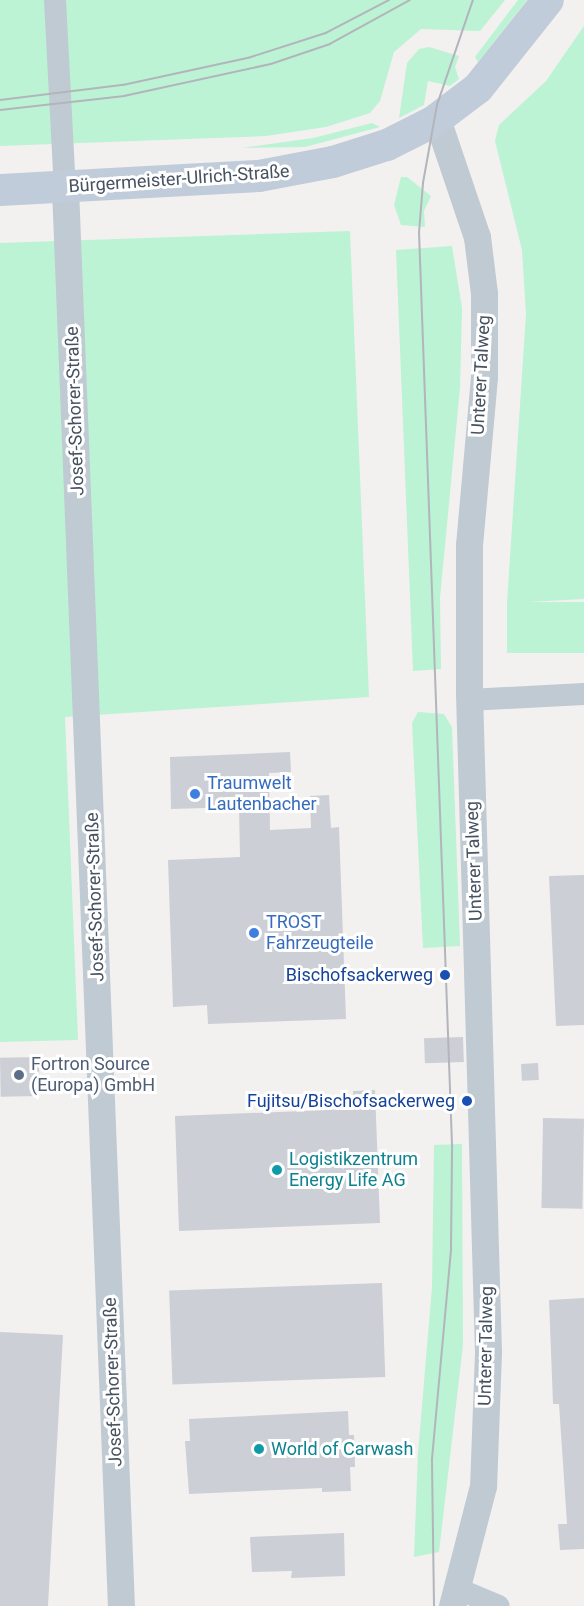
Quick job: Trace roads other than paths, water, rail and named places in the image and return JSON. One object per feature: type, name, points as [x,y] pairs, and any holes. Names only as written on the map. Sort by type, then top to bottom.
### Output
[{"type":"main road","name":"Bürgermeister-Ulrich-Straße","points":[[0,190],[65,188],[298,170],[387,144],[437,118],[478,88],[548,0]]},
{"type":"street","points":[[55,0],[65,188]]},
{"type":"street","name":"Unterer Talweg","points":[[437,118],[477,237],[484,293],[484,377],[469,544],[469,700],[488,1352],[483,1486],[455,1598]]},
{"type":"street","name":"Josef-Schorer-Straße","points":[[65,188],[122,1606]]},
{"type":"street","points":[[469,700],[584,694]]},
{"type":"street","points":[[455,1598],[499,1606]]},
{"type":"tram line","points":[[0,100],[123,85],[248,58],[326,33],[389,0]]},
{"type":"tram line","points":[[0,110],[124,96],[271,64],[330,44],[410,0]]},
{"type":"tram line","points":[[434,1606],[432,1459],[451,1249],[452,1145],[419,233],[423,183],[437,105],[473,0]]},
{"type":"place","name":"Traumwelt Lautenbacher","points":[[195,794]]},
{"type":"place","name":"TROST Fahrzeugteile","points":[[254,933]]},
{"type":"place","name":"Bischofsackerweg","points":[[445,975]]},
{"type":"place","name":"Fortron Source (Europa) GmbH","points":[[19,1075]]},
{"type":"place","name":"Fujitsu/Bischofsackerweg","points":[[467,1101]]},
{"type":"place","name":"Logistikzentrum Energy Life AG","points":[[277,1170]]},
{"type":"place","name":"World of Carwash","points":[[259,1449]]}]
